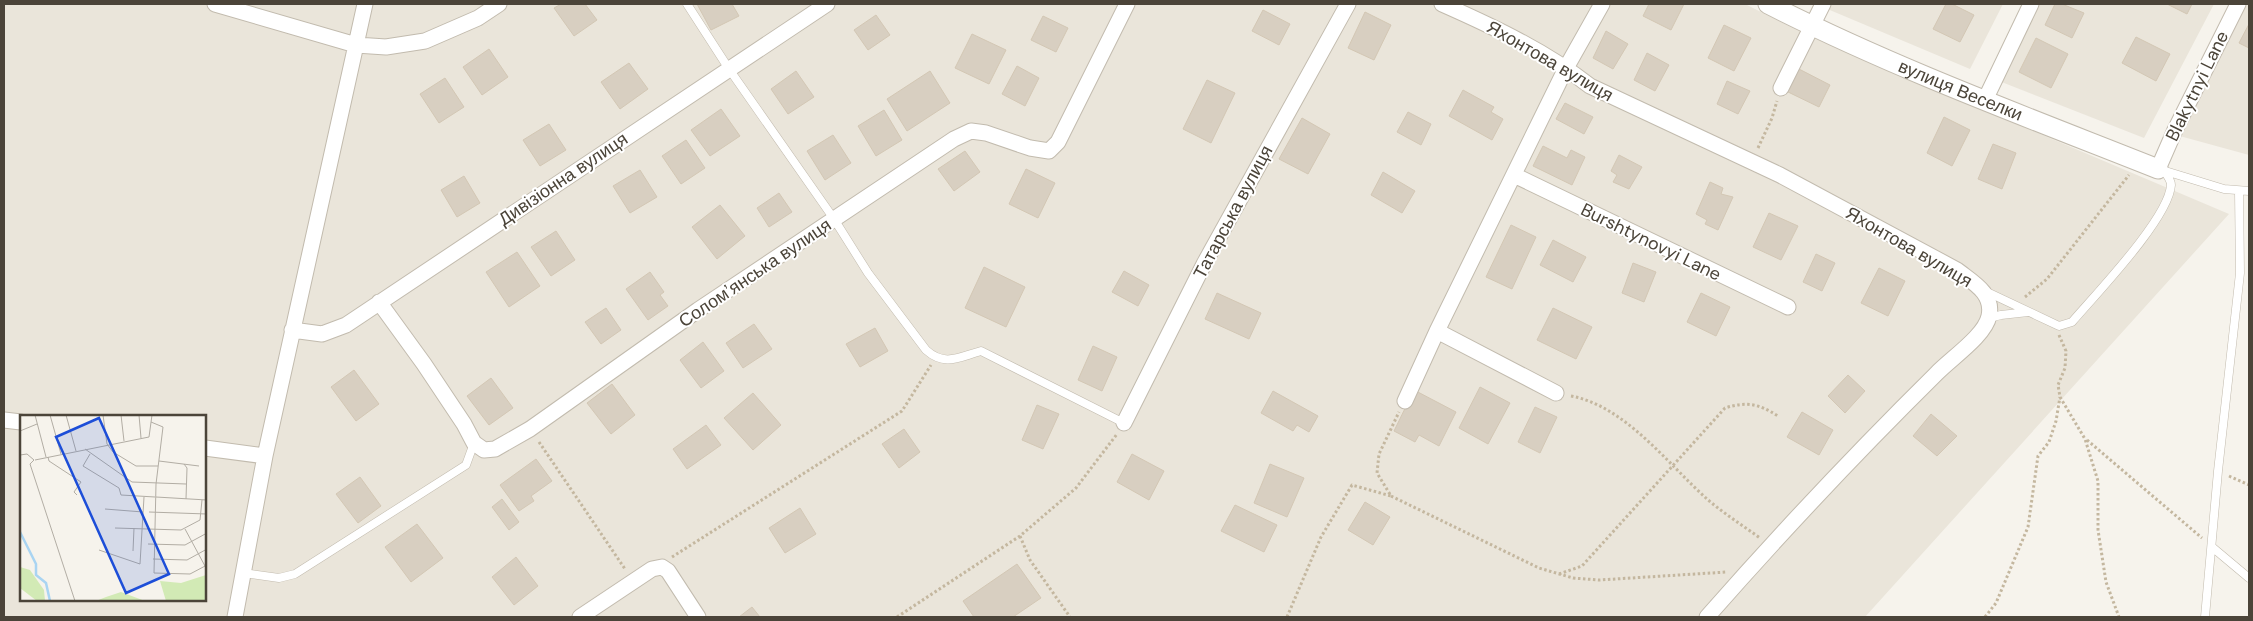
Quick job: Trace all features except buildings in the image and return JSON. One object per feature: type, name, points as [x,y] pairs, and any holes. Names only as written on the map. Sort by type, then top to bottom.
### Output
[{"type":"street","points":[[215,4],[356,45],[386,47],[425,40],[478,18],[499,4]]},
{"type":"street","points":[[235,617],[265,456],[365,4]]},
{"type":"street","name":"Дивізіонна вулиця","points":[[292,330],[322,334],[346,325],[827,4]]},
{"type":"street","name":"Соломʼянська вулиця","points":[[474,443],[484,450],[495,449],[530,429],[698,310],[916,163],[971,130],[1049,152],[1058,142],[1065,129],[1127,4]]},
{"type":"street","name":"Татарська вулиця","points":[[1124,424],[1204,264],[1348,4]]},
{"type":"street","name":"Яхонтова вулиця","points":[[1442,4],[1502,30],[1566,68],[1590,86],[1752,161],[1956,270],[1983,290],[1990,306],[1989,318]]},
{"type":"street","points":[[1405,401],[1437,331],[1566,68],[1602,4]]},
{"type":"street","name":"вулиця Веселки","points":[[1768,4],[1812,26],[1984,100],[2161,170]]},
{"type":"street","points":[[1780,88],[1823,4]]},
{"type":"street","points":[[1984,100],[2032,4]]},
{"type":"street","name":"Blakytnyi Lane","points":[[2161,170],[2175,130],[2238,4]]},
{"type":"street","name":"Burshtynovyi Lane","points":[[1514,175],[1788,307]]},
{"type":"street","points":[[379,302],[434,379],[464,424],[474,443]]},
{"type":"street","points":[[1707,617],[1770,546],[1936,373],[1971,342],[1989,318]]},
{"type":"street","points":[[1437,331],[1556,393]]},
{"type":"street","points":[[4,420],[20,422]]},
{"type":"street","points":[[206,448],[265,456]]},
{"type":"street","points":[[580,617],[652,569],[662,567],[668,571],[698,617]]},
{"type":"lane","points":[[687,4],[729,69],[834,219],[868,273],[926,350],[935,359],[946,361],[981,351],[1124,424]]},
{"type":"lane","points":[[2161,170],[2239,191],[2249,191]]},
{"type":"lane","points":[[1983,290],[2059,326],[2072,322],[2154,225],[2168,197],[2171,183],[2161,170]]},
{"type":"lane","points":[[2205,617],[2218,471],[2240,273],[2239,191]]},
{"type":"lane","points":[[1989,318],[2001,314],[2029,312]]},
{"type":"lane","points":[[243,573],[279,578],[295,574],[466,465],[474,443]]},
{"type":"lane","points":[[2212,547],[2249,578]]},
{"type":"path","points":[[1752,161],[1772,118],[1780,88]]},
{"type":"path","points":[[2014,305],[2046,279],[2131,173],[2136,160]]},
{"type":"path","points":[[1985,617],[1996,603],[2028,527],[2038,456],[2049,442],[2056,421],[2060,396],[2058,385],[2065,368],[2066,351],[2054,324]]},
{"type":"path","points":[[652,569],[902,410],[935,359]]},
{"type":"path","points":[[1556,393],[1587,399],[1633,427],[1708,500],[1770,546]]},
{"type":"path","points":[[2060,396],[2085,439],[2098,481],[2098,530],[2106,582],[2119,617]]},
{"type":"path","points":[[1392,496],[1377,473],[1379,454],[1405,401]]},
{"type":"path","points":[[1558,574],[1582,566],[1725,408],[1742,403],[1766,408],[1778,416]]},
{"type":"path","points":[[896,617],[1020,536],[1076,488],[1124,424]]},
{"type":"path","points":[[530,429],[634,582]]},
{"type":"path","points":[[2085,439],[2212,547]]},
{"type":"path","points":[[2218,471],[2249,485]]},
{"type":"path","points":[[1286,617],[1321,538],[1352,484],[1392,496],[1539,568],[1573,578],[1599,580],[1747,571]]},
{"type":"path","points":[[1020,536],[1030,560],[1070,617]]},
{"type":"shaded area","points":[[4,4],[1745,4],[1809,36],[2229,214],[1865,617],[4,617]]},
{"type":"shaded area","points":[[1826,4],[2003,4],[1970,69],[1825,8]]},
{"type":"shaded area","points":[[2036,4],[2214,4],[2144,138],[1999,81]]},
{"type":"shaded area","points":[[2242,4],[2249,4],[2249,155],[2176,135]]}]
